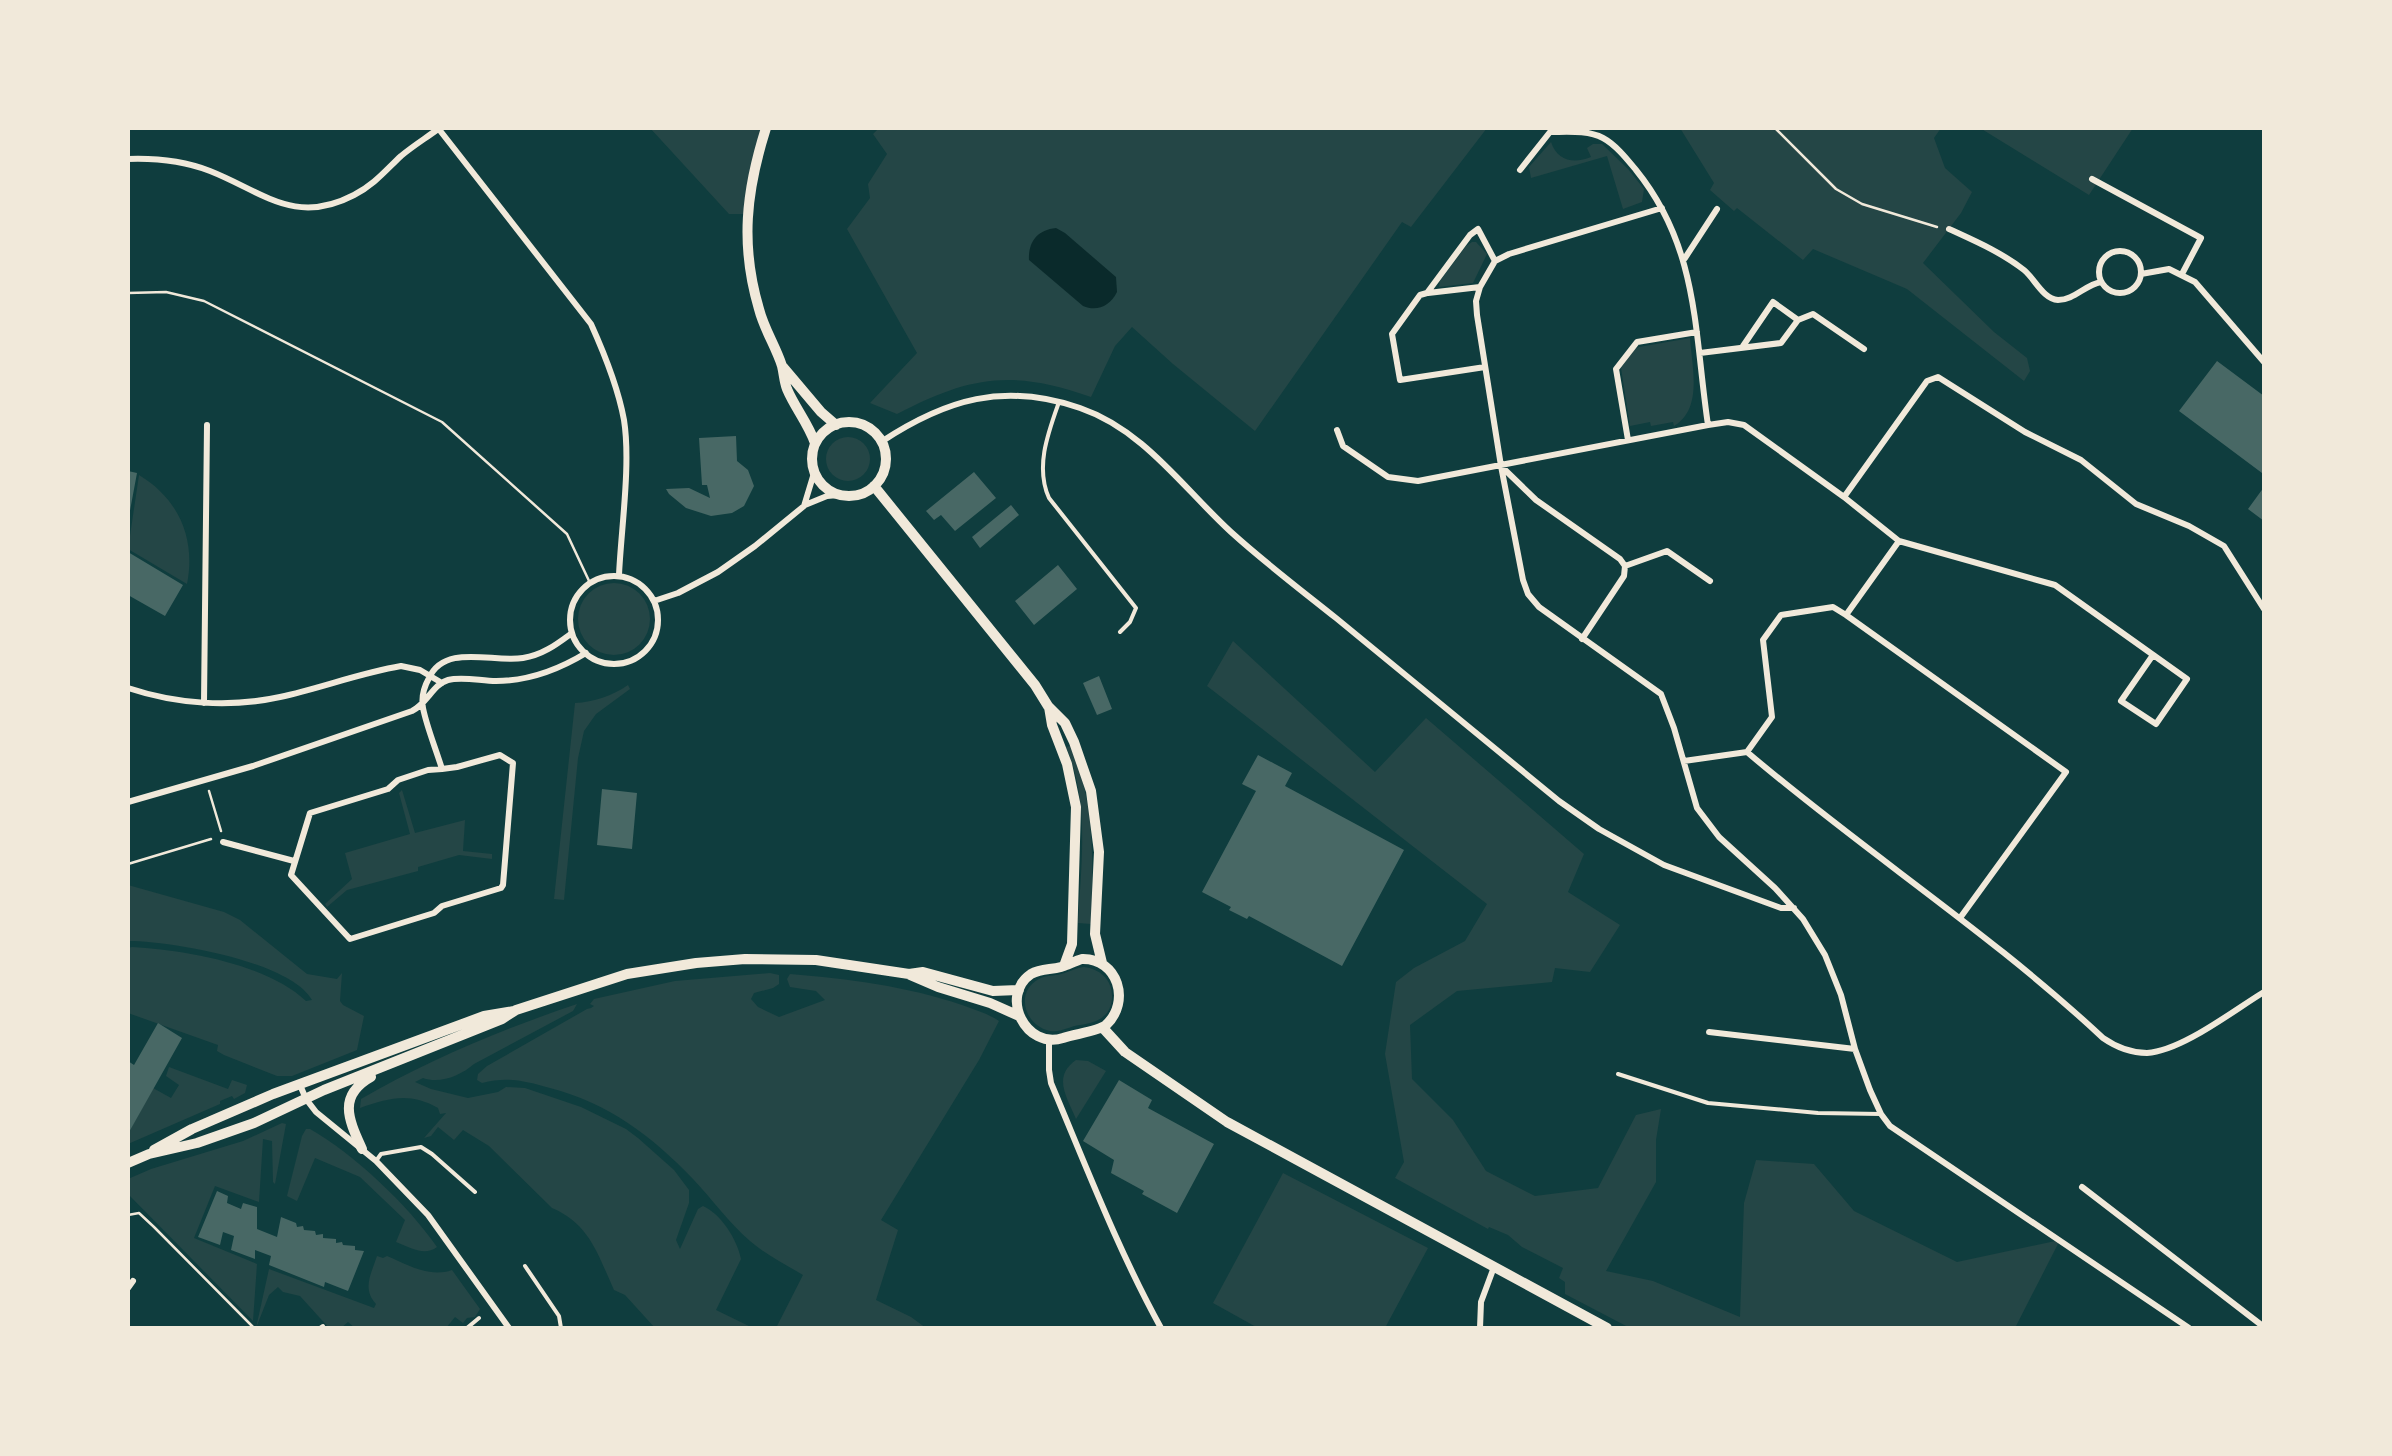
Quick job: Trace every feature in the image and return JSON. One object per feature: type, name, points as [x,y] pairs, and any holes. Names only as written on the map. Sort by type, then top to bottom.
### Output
[{"type":"main road","points":[[766,128],[748,198],[747,246],[760,312],[789,393],[816,443]]},
{"type":"main road","points":[[782,367],[836,425]]},
{"type":"main road","points":[[836,425],[862,425],[881,442],[885,465],[881,477],[857,495],[838,495],[823,486],[814,473],[816,443],[836,425]]},
{"type":"main road","points":[[874,486],[1065,723],[1095,810],[1099,852],[1095,934],[1102,963]]},
{"type":"main road","points":[[1048,706],[1076,806],[1072,944],[1064,966]]},
{"type":"main road","points":[[1082,959],[1102,963],[1115,977],[1120,991],[1116,1011],[1103,1028],[1049,1040],[1023,1024],[1019,1016],[1019,990],[1024,980],[1035,972],[1082,959]]},
{"type":"main road","points":[[149,1154],[192,1129],[299,1084],[484,1016],[516,1010],[627,974],[708,962],[835,962],[909,974],[1019,1016]]},
{"type":"main road","points":[[909,974],[923,972],[994,991],[1019,990]]},
{"type":"main road","points":[[128,1163],[254,1123],[502,1020],[516,1010]]},
{"type":"main road","points":[[1103,1028],[1125,1052],[1226,1122],[1607,1328]]},
{"type":"main road","points":[[362,1149],[348,1113],[350,1099],[364,1081],[401,1060]]},
{"type":"street","points":[[128,159],[185,164],[212,172],[278,204],[314,207],[340,201],[369,186],[438,128],[591,324],[606,359],[624,424],[618,576]]},
{"type":"street","points":[[1520,170],[1550,132],[1578,130],[1605,138],[1651,188],[1684,259],[1692,290],[1708,424]]},
{"type":"street","points":[[2092,179],[2201,238],[2182,274]]},
{"type":"street","points":[[1662,208],[1509,254],[1496,261],[1480,287],[1476,301],[1484,367],[1528,594],[1539,607],[1661,694],[1697,808],[1719,837],[1803,918],[1825,955],[1841,995],[1855,1049],[1881,1114],[1890,1126],[2189,1328]]},
{"type":"street","points":[[1684,259],[1717,209]]},
{"type":"street","points":[[1427,293],[1478,229],[1496,261]]},
{"type":"street","points":[[1948,229],[1991,248],[2026,272],[2049,298],[2070,298],[2089,284],[2100,282]]},
{"type":"street","points":[[2119,250],[2138,260],[2141,274],[2136,286],[2124,293],[2110,292],[2100,282],[2101,261],[2112,252],[2119,250]]},
{"type":"street","points":[[2141,274],[2168,269],[2195,282],[2264,362]]},
{"type":"street","points":[[1480,287],[1420,295],[1392,334],[1400,380],[1484,367]]},
{"type":"street","points":[[1743,346],[1773,302],[1798,320]]},
{"type":"street","points":[[1700,353],[1784,341],[1798,320],[1813,314],[1864,349]]},
{"type":"street","points":[[1628,440],[1616,369],[1637,342],[1697,332]]},
{"type":"street","points":[[1844,497],[1927,381],[1938,377],[2025,432],[2081,460],[2136,504],[2224,546],[2264,609]]},
{"type":"street","points":[[881,442],[919,419],[964,400],[1020,394],[1059,402],[1111,421],[1139,441],[1231,532],[1572,810],[1664,865],[1781,908],[1794,908]]},
{"type":"street","points":[[1337,430],[1342,446],[1388,477],[1418,481],[1708,424],[1728,422],[1744,426],[1899,541],[2056,584],[2187,679],[2156,724],[2121,701],[2153,656]]},
{"type":"street","points":[[204,703],[207,425]]},
{"type":"street","points":[[1501,466],[1536,500],[1625,566],[1624,576],[1582,639]]},
{"type":"street","points":[[804,506],[814,473]]},
{"type":"street","points":[[654,601],[729,566],[804,506],[838,495]]},
{"type":"street","points":[[1846,615],[1899,541]]},
{"type":"street","points":[[1625,566],[1667,551],[1710,580]]},
{"type":"street","points":[[618,576],[646,588],[658,613],[658,626],[648,649],[638,657],[628,662],[606,663],[586,654],[572,633],[570,619],[579,592],[599,578],[618,576]]},
{"type":"street","points":[[1684,761],[1747,752],[1772,718],[1763,640],[1782,615],[1833,607],[2066,772],[1960,918]]},
{"type":"street","points":[[442,769],[422,706],[422,694],[438,665],[461,656],[494,660],[528,658],[572,633]]},
{"type":"street","points":[[128,802],[345,735],[422,706],[442,682],[450,679],[530,678],[586,654]]},
{"type":"street","points":[[128,688],[158,698],[204,703],[262,700],[401,666],[410,666],[442,682]]},
{"type":"street","points":[[1747,752],[1960,918],[2115,1046],[2145,1053],[2167,1050],[2264,992]]},
{"type":"street","points":[[500,755],[513,764],[501,888],[350,939],[291,875],[313,811],[388,789],[398,780],[442,769],[500,755]]},
{"type":"street","points":[[223,842],[294,861]]},
{"type":"street","points":[[1709,1032],[1855,1049]]},
{"type":"street","points":[[1049,1040],[1048,1070],[1052,1083],[1111,1227],[1162,1328]]},
{"type":"street","points":[[299,1084],[316,1112],[376,1161],[428,1215],[509,1328]]},
{"type":"street","points":[[2082,1188],[2264,1328]]},
{"type":"street","points":[[1480,1328],[1481,1302],[1494,1267]]},
{"type":"lane","points":[[1059,402],[1047,437],[1044,487],[1136,608],[1120,632]]},
{"type":"lane","points":[[1618,1074],[1708,1103],[1881,1114]]},
{"type":"lane","points":[[376,1161],[381,1154],[421,1147],[475,1192]]},
{"type":"lane","points":[[525,1266],[559,1316],[561,1328]]},
{"type":"lane","points":[[467,1328],[479,1318]]},
{"type":"path","points":[[1775,128],[1836,190],[1862,204],[1948,229]]},
{"type":"path","points":[[128,293],[166,292],[204,302],[442,422],[567,534],[590,583]]},
{"type":"path","points":[[128,864],[222,836],[206,780]]},
{"type":"path","points":[[128,1216],[139,1213],[254,1328]]},
{"type":"shaded area","points":[[650,128],[766,128],[747,214],[729,214]]},
{"type":"shaded area","points":[[879,128],[1487,128],[1411,227],[1402,222],[1255,431],[1132,327],[1115,346],[1091,397],[1038,382],[1014,380],[947,391],[897,414],[870,403],[917,353],[847,229],[870,198],[868,184],[887,154],[873,134]]},
{"type":"shaded area","points":[[1680,128],[1941,128],[1934,138],[1945,168],[1972,192],[1923,263],[1994,332],[2027,358],[2030,371],[2024,381],[1907,289],[1813,249],[1803,260],[1737,208],[1734,211],[1710,190],[1714,183]]},
{"type":"shaded area","points":[[1980,128],[2133,128],[2089,195]]},
{"type":"shaded area","points":[[1551,142],[1557,153],[1572,160],[1591,157],[1587,148],[1602,144],[1644,189],[1642,202],[1623,209],[1607,156],[1531,178],[1529,167]]},
{"type":"shaded area","points":[[1056,228],[1116,277],[1117,292],[1107,304],[1098,308],[1083,306],[1029,260],[1035,238]]},
{"type":"shaded area","points":[[1472,242],[1487,254],[1473,283],[1439,287],[1440,281]]},
{"type":"shaded area","points":[[1690,338],[1694,387],[1683,419],[1674,426],[1673,422],[1651,426],[1650,422],[1630,426],[1621,368],[1633,350]]},
{"type":"shaded area","points":[[848,437],[864,443],[870,459],[864,475],[848,481],[832,475],[826,459],[832,443]]},
{"type":"shaded area","points":[[139,475],[165,496],[181,522],[189,551],[187,584],[128,549]]},
{"type":"shaded area","points":[[614,583],[640,593],[650,619],[640,645],[614,655],[588,645],[578,619],[588,593]]},
{"type":"shaded area","points":[[1233,641],[1375,772],[1426,718],[1584,854],[1568,892],[1620,925],[1590,972],[1555,968],[1552,982],[1457,991],[1410,1025],[1412,1079],[1453,1120],[1486,1171],[1535,1196],[1598,1188],[1636,1115],[1661,1109],[1656,1182],[1606,1271],[1653,1281],[1740,1317],[1744,1203],[1756,1160],[1814,1164],[1854,1211],[1957,1262],[2060,1240],[2015,1328],[1630,1328],[1565,1294],[1565,1282],[1559,1278],[1563,1268],[1522,1247],[1508,1235],[1488,1229],[1395,1178],[1404,1162],[1385,1054],[1396,982],[1465,941],[1487,904],[1207,686]]},
{"type":"shaded area","points":[[628,685],[630,689],[596,714],[584,731],[564,900],[554,899],[575,703],[603,698]]},
{"type":"shaded area","points":[[1070,746],[1089,811],[1091,924],[1078,923],[1081,811],[1066,747]]},
{"type":"shaded area","points":[[402,790],[415,833],[465,820],[463,851],[492,854],[492,859],[459,855],[418,867],[418,871],[347,890],[327,907],[325,904],[352,879],[345,853],[410,834],[399,793]]},
{"type":"shaded area","points":[[128,885],[224,912],[240,920],[307,974],[337,979],[342,973],[340,1001],[364,1016],[357,1050],[292,1076],[277,1076],[224,1055],[217,1051],[218,1045],[128,1013],[128,948],[132,947],[248,968],[290,988],[306,1001],[312,1000],[300,986],[255,964],[199,949],[128,941]]},
{"type":"shaded area","points":[[1084,967],[1108,981],[1112,998],[1106,1014],[1092,1023],[1058,1031],[1034,1023],[1025,1000],[1031,985],[1042,978]]},
{"type":"shaded area","points":[[790,974],[920,993],[999,1021],[881,1220],[898,1230],[876,1300],[926,1328],[776,1328],[803,1275],[750,1241],[662,1149],[610,1112],[571,1094],[525,1081],[477,1080],[487,1066],[591,1008],[594,999],[675,981],[779,975],[779,984],[754,993],[751,999],[779,1017],[825,1000],[816,991],[790,987]]},
{"type":"shaded area","points":[[577,1004],[573,1011],[456,1075],[415,1082],[468,1098],[506,1087],[525,1088],[581,1107],[626,1129],[674,1170],[689,1190],[689,1203],[676,1240],[680,1249],[703,1206],[727,1228],[741,1259],[716,1310],[753,1328],[655,1328],[625,1295],[614,1290],[584,1232],[552,1208],[489,1146],[463,1130],[454,1140],[438,1127],[424,1138],[446,1113],[440,1114],[438,1108],[428,1103],[408,1098],[360,1108],[361,1099],[439,1058]]},
{"type":"shaded area","points":[[1076,1060],[1088,1061],[1106,1071],[1076,1119],[1063,1080]]},
{"type":"shaded area","points":[[169,1067],[228,1089],[232,1080],[247,1085],[245,1093],[128,1144],[128,1134],[153,1088],[171,1098],[179,1085],[166,1076]]},
{"type":"shaded area","points":[[286,1124],[275,1184],[272,1141],[263,1139],[259,1202],[215,1186],[194,1238],[257,1264],[253,1321],[128,1194],[128,1179],[243,1141]]},
{"type":"shaded area","points":[[306,1129],[344,1152],[379,1182],[437,1247],[422,1251],[396,1242],[405,1220],[360,1177],[315,1158],[297,1201],[287,1196]]},
{"type":"shaded area","points":[[1283,1173],[1428,1248],[1385,1328],[1258,1328],[1213,1303]]},
{"type":"shaded area","points":[[377,1256],[427,1271],[452,1270],[480,1309],[463,1323],[455,1317],[446,1328],[355,1328],[348,1322],[341,1328],[329,1328],[300,1296],[278,1287],[269,1295],[256,1328],[269,1269],[374,1308],[369,1287]]},
{"type":"building","points":[[2217,361],[2264,396],[2262,473],[2179,411]]},
{"type":"building","points":[[736,436],[737,461],[748,470],[754,486],[744,506],[732,513],[711,516],[686,508],[669,494],[666,489],[689,488],[710,498],[707,485],[702,485],[699,438]]},
{"type":"building","points":[[128,471],[137,473],[129,516],[128,516]]},
{"type":"building","points":[[974,472],[996,498],[955,531],[941,515],[934,520],[926,511]]},
{"type":"building","points":[[2264,487],[2264,521],[2248,509]]},
{"type":"building","points":[[1011,505],[1019,515],[980,548],[972,537]]},
{"type":"building","points":[[128,552],[183,585],[165,616],[128,595]]},
{"type":"building","points":[[1058,565],[1077,589],[1034,625],[1015,601]]},
{"type":"building","points":[[1099,676],[1112,709],[1097,715],[1083,683]]},
{"type":"building","points":[[1258,755],[1292,773],[1285,786],[1404,850],[1342,966],[1249,916],[1247,919],[1229,910],[1231,907],[1202,892],[1256,791],[1242,784]]},
{"type":"building","points":[[602,789],[637,793],[632,849],[597,845]]},
{"type":"building","points":[[158,1023],[182,1038],[128,1134],[128,1061],[134,1065]]},
{"type":"building","points":[[1119,1080],[1152,1100],[1148,1108],[1214,1144],[1177,1213],[1111,1173],[1114,1160],[1083,1141]]},
{"type":"building","points":[[217,1191],[228,1196],[227,1203],[241,1209],[243,1203],[257,1207],[257,1229],[277,1237],[281,1217],[304,1230],[315,1231],[316,1235],[323,1234],[323,1238],[364,1251],[348,1291],[325,1282],[324,1287],[269,1265],[271,1256],[255,1250],[255,1259],[231,1250],[234,1236],[223,1232],[220,1245],[198,1237]]}]
